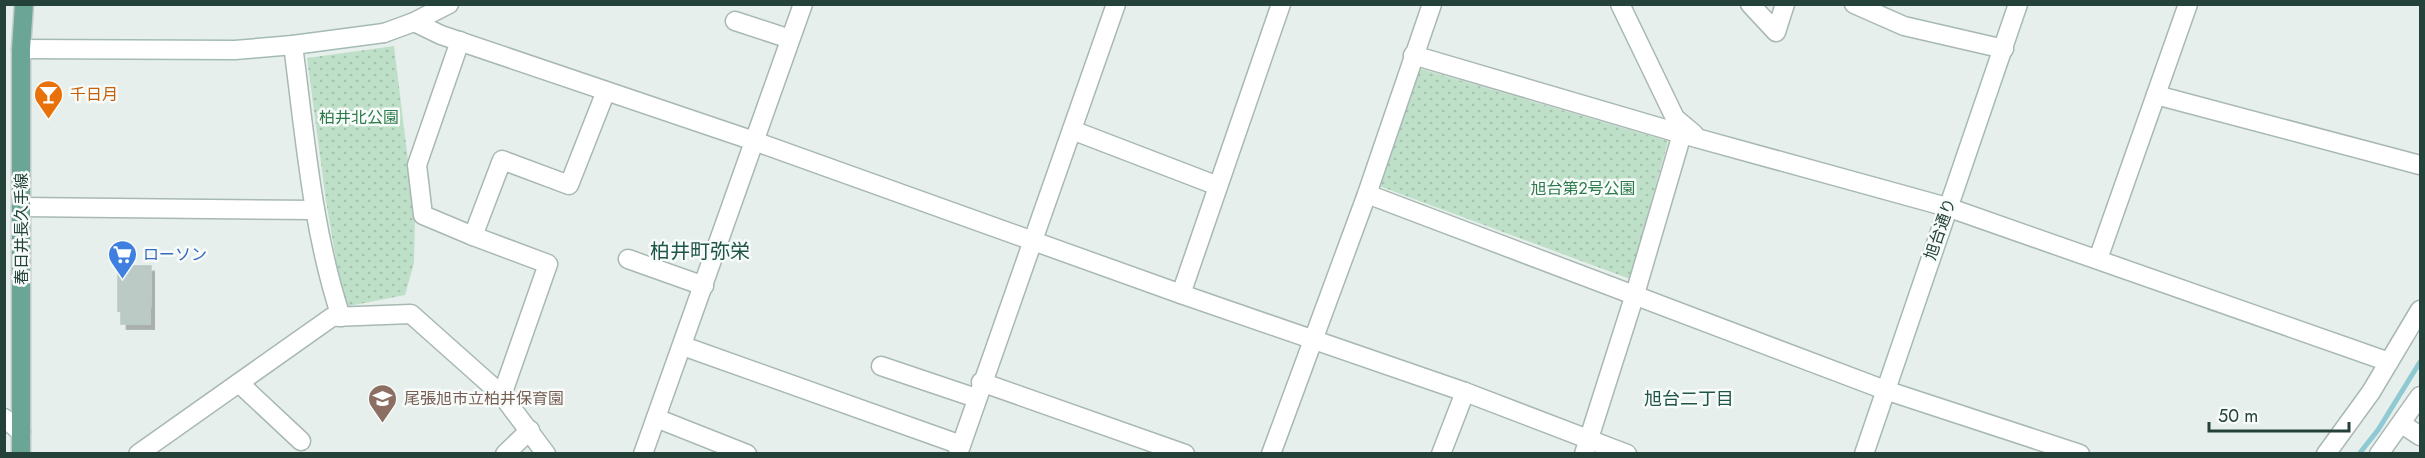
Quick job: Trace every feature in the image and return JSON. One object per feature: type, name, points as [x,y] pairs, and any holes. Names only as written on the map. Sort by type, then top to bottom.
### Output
[{"type":"main road","name":"春日井長久手線","points":[[21,453],[21,50],[24,4]]},
{"type":"street","points":[[21,50],[189,51],[293,45],[384,33],[414,22],[449,4]]},
{"type":"street","points":[[643,453],[803,4]]},
{"type":"street","points":[[683,346],[959,449],[1116,4]]},
{"type":"street","points":[[1181,294],[1281,4]]},
{"type":"street","points":[[1271,453],[1367,194],[1432,4]]},
{"type":"street","points":[[1620,4],[1675,118],[1690,136]]},
{"type":"street","points":[[1750,4],[1776,32],[1785,4]]},
{"type":"street","points":[[1854,4],[1904,26],[2004,49]]},
{"type":"street","name":"旭台通り","points":[[1864,453],[2018,4]]},
{"type":"street","points":[[2098,259],[2188,4]]},
{"type":"street","points":[[735,21],[790,39]]},
{"type":"street","points":[[414,22],[460,41],[754,141],[1181,294],[1465,392],[1586,446],[1627,453]]},
{"type":"street","points":[[460,41],[417,165],[423,214],[472,236],[548,264],[502,395]]},
{"type":"street","points":[[293,45],[315,210],[329,280],[341,317]]},
{"type":"street","points":[[1413,55],[1690,136],[1947,207],[2388,363]]},
{"type":"street","points":[[472,236],[502,160],[569,185],[606,91]]},
{"type":"street","points":[[2156,95],[2421,165]]},
{"type":"street","points":[[1072,130],[1218,186]]},
{"type":"street","points":[[1586,446],[1635,294],[1690,136]]},
{"type":"street","points":[[1367,194],[1885,390],[2080,453]]},
{"type":"street","points":[[21,207],[315,210]]},
{"type":"street","points":[[628,259],[704,286]]},
{"type":"street","points":[[2326,453],[2371,392],[2421,310]]},
{"type":"street","points":[[138,453],[332,317],[411,314],[502,395],[546,453]]},
{"type":"street","points":[[881,366],[978,390],[1185,453]]},
{"type":"street","points":[[239,383],[301,441]]},
{"type":"street","points":[[1441,453],[1465,392]]},
{"type":"street","points":[[2379,453],[2421,396]]},
{"type":"street","points":[[4,418],[21,432]]},
{"type":"street","points":[[656,418],[747,453]]},
{"type":"street","points":[[2402,424],[2421,436]]},
{"type":"street","points":[[505,453],[530,430]]},
{"type":"green space","name":"柏井北公園","points":[[394,46],[415,218],[414,263],[405,295],[344,307],[326,201],[307,58]]},
{"type":"green space","name":"旭台第2号公園","points":[[1418,68],[1668,141],[1630,279],[1379,186]]},
{"type":"building","points":[[118,266],[151,266],[150,324],[121,324],[121,312],[118,311]]},
{"type":"waterway","points":[[2359,454],[2378,430],[2420,362]]},
{"type":"place","name":"千日月","points":[[49,120]]},
{"type":"place","name":"ローソン","points":[[122,280]]},
{"type":"place","name":"尾張旭市立柏井保育園","points":[[383,424]]},
{"type":"district","name":"柏井町弥栄","points":[[700,251]]},
{"type":"district","name":"旭台二丁目","points":[[1689,399]]}]
